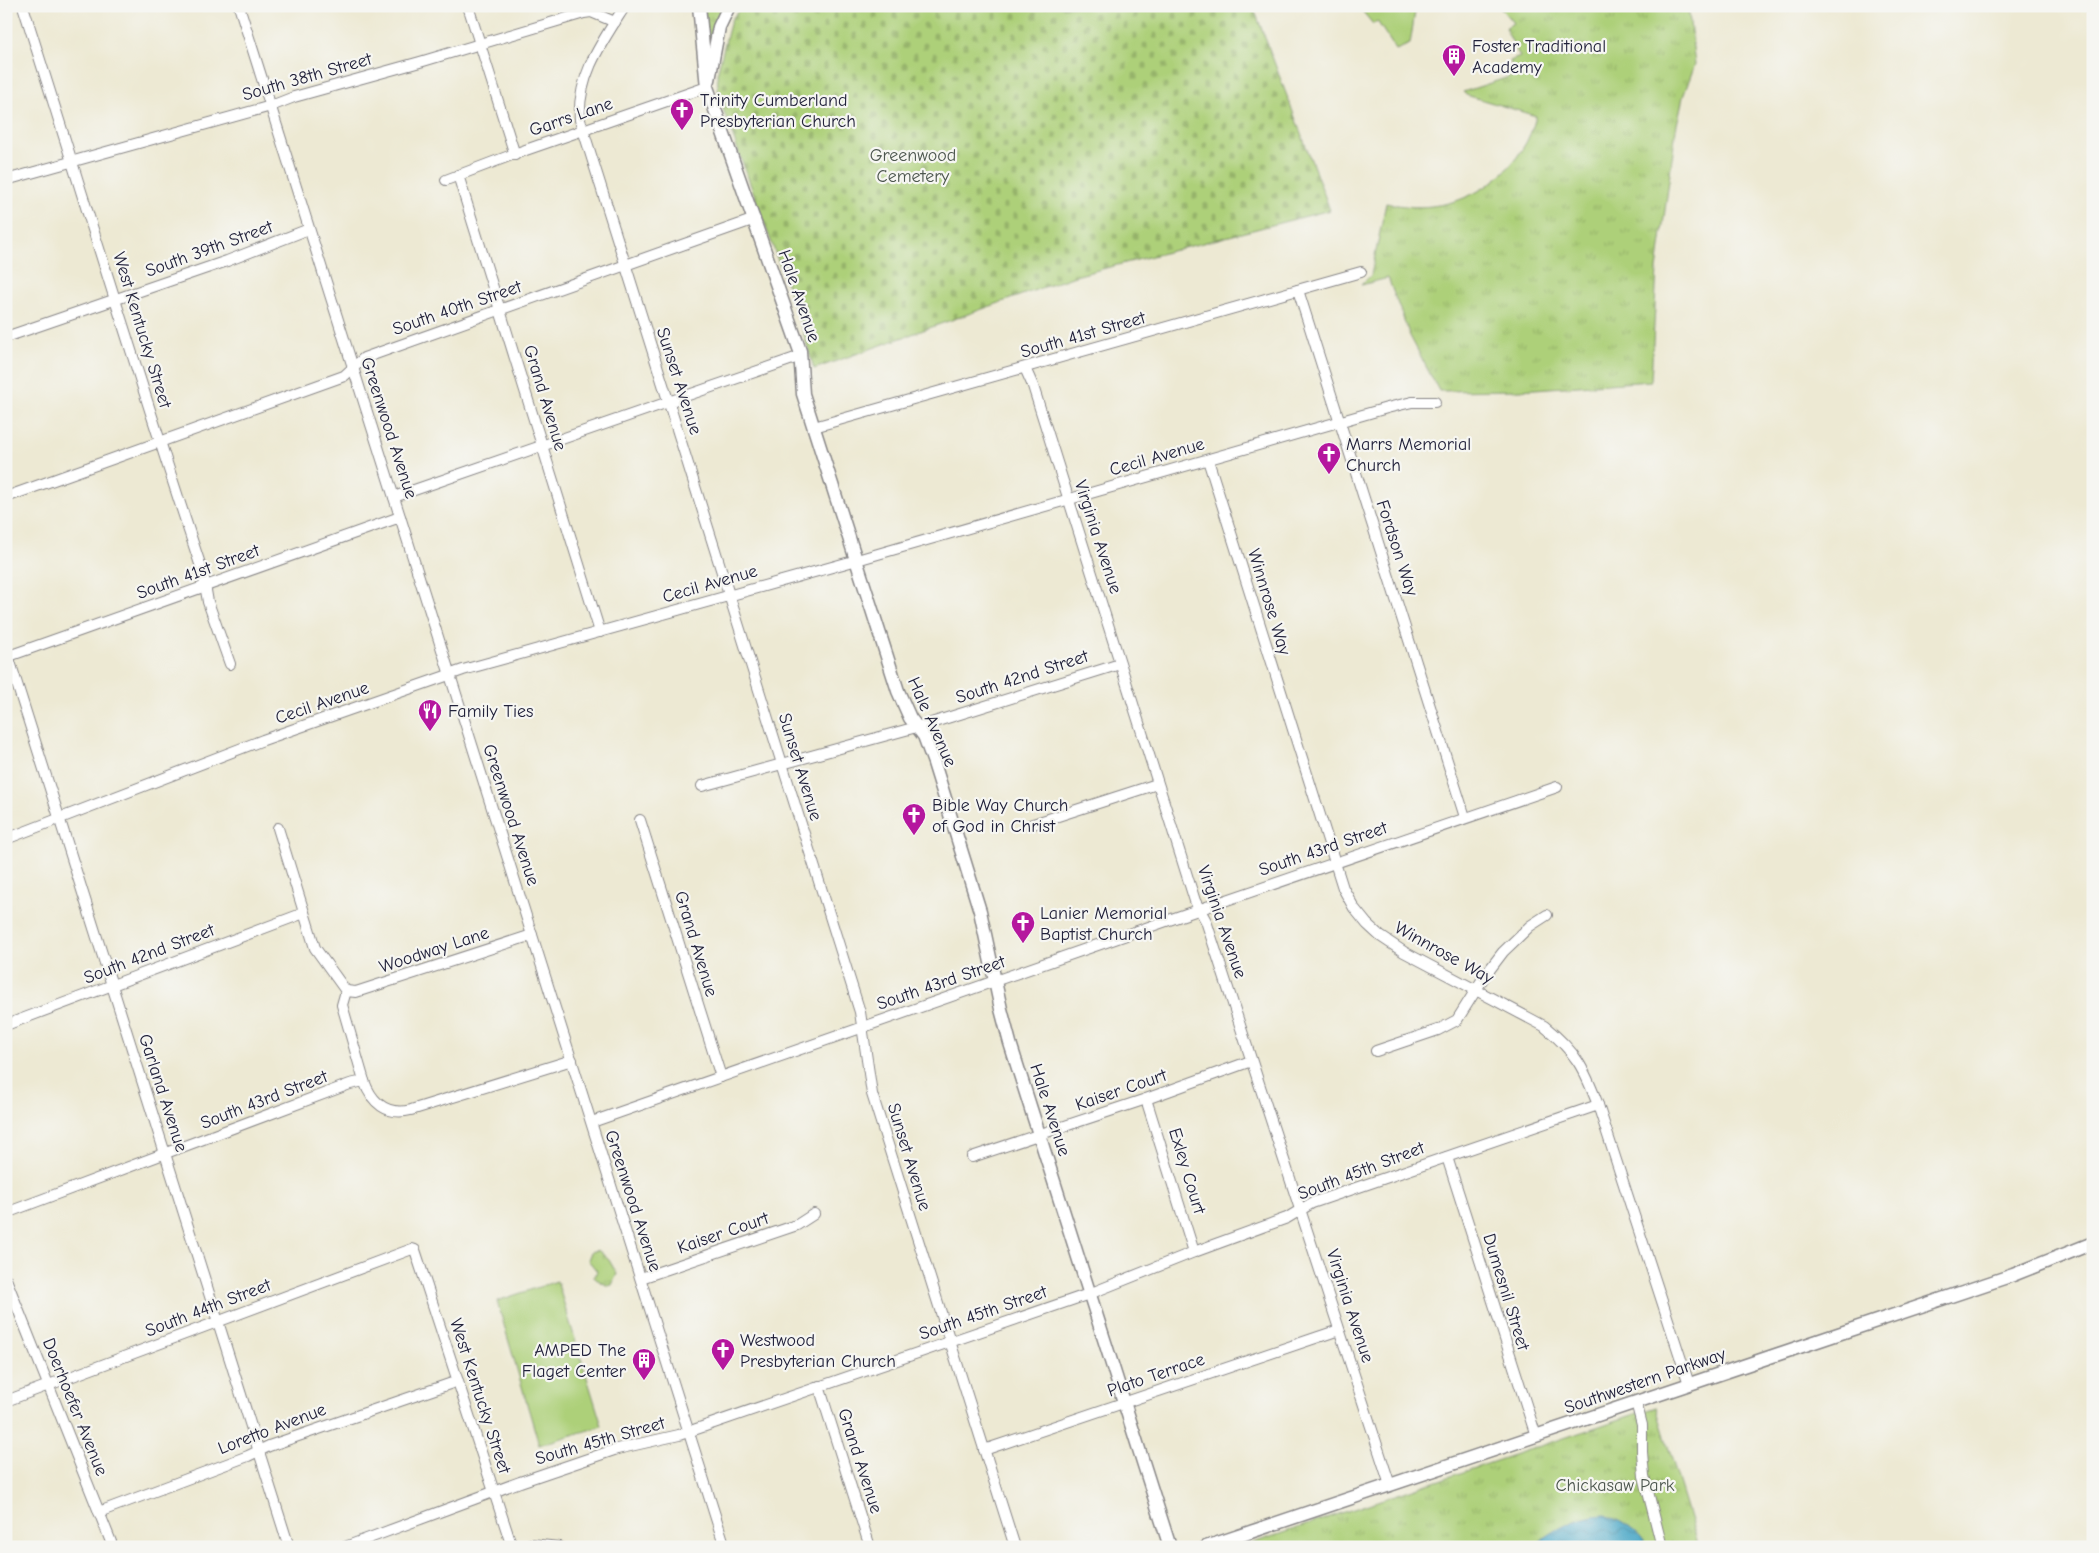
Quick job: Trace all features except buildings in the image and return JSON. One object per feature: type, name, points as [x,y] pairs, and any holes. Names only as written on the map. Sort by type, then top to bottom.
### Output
[{"type":"street","name":"West Kentucky Street","points":[[24,6],[116,299],[129,348],[161,442],[206,586],[208,602],[230,664]]},
{"type":"street","name":"Greenwood Avenue","points":[[239,6],[726,1547]]},
{"type":"street","points":[[468,6],[515,155]]},
{"type":"street","name":"Sunset Avenue","points":[[625,6],[598,50],[586,74],[580,100],[582,130],[860,1012],[872,1094],[1015,1547]]},
{"type":"street","points":[[699,6],[707,87]]},
{"type":"street","points":[[707,87],[714,65],[719,27],[729,6]]},
{"type":"street","name":"South 38th Street","points":[[6,180],[270,106],[302,94],[584,13],[596,14],[615,22]]},
{"type":"street","name":"Garrs Lane","points":[[446,180],[707,87]]},
{"type":"street","name":"Hale Avenue","points":[[707,87],[755,219],[801,356],[803,394],[898,691],[910,718],[927,743],[939,778],[980,911],[1010,1043],[1170,1547]]},
{"type":"street","name":"Grand Avenue","points":[[458,175],[600,632]]},
{"type":"street","name":"South 40th Street","points":[[6,497],[344,376],[364,358],[755,219]]},
{"type":"street","name":"South 39th Street","points":[[6,338],[227,261],[309,228]]},
{"type":"street","name":"South 41st Street","points":[[814,427],[1361,272]]},
{"type":"street","name":"Fordson Way","points":[[1298,290],[1465,817]]},
{"type":"street","points":[[394,497],[801,356]]},
{"type":"street","name":"Virginia Avenue","points":[[1025,368],[1033,386],[1195,901],[1206,921],[1390,1485]]},
{"type":"street","name":"Cecil Avenue","points":[[6,838],[263,740],[450,675],[1412,402],[1435,402]]},
{"type":"street","name":"Winnrose Way","points":[[1208,460],[1343,888],[1354,908],[1380,936],[1404,952],[1531,1018],[1560,1039],[1577,1059],[1586,1073],[1598,1105],[1689,1384]]},
{"type":"street","name":"South 41st Street","points":[[7,654],[400,517]]},
{"type":"street","name":"Garland Avenue","points":[[7,654],[289,1547]]},
{"type":"street","name":"South 42nd Street","points":[[702,786],[917,726],[1120,664]]},
{"type":"street","points":[[1030,825],[1158,784]]},
{"type":"street","name":"South 43rd Street","points":[[592,1122],[1465,817],[1557,787]]},
{"type":"street","name":"Grand Avenue","points":[[640,820],[721,1077]]},
{"type":"street","points":[[278,828],[314,948],[346,991],[342,1005],[364,1081],[375,1100],[387,1110],[401,1113],[572,1060]]},
{"type":"street","name":"South 42nd Street","points":[[6,1025],[304,913]]},
{"type":"street","points":[[1376,1051],[1448,1026],[1462,1016],[1484,977],[1503,952],[1530,926],[1547,915]]},
{"type":"street","name":"Woodway Lane","points":[[346,991],[356,992],[532,934]]},
{"type":"street","name":"Kaiser Court","points":[[972,1157],[1040,1136],[1251,1062]]},
{"type":"street","name":"South 43rd Street","points":[[6,1213],[350,1084],[364,1081]]},
{"type":"street","name":"Exley Court","points":[[1146,1099],[1194,1252]]},
{"type":"street","name":"South 45th Street","points":[[345,1547],[617,1449],[689,1431],[1090,1294],[1194,1252],[1287,1218],[1312,1203],[1598,1105]]},
{"type":"street","name":"Dumesnil Street","points":[[1447,1157],[1536,1436]]},
{"type":"street","name":"Kaiser Court","points":[[641,1278],[797,1225],[814,1214]]},
{"type":"street","name":"Southwestern Parkway","points":[[1206,1547],[2013,1275],[2093,1243]]},
{"type":"street","name":"South 44th Street","points":[[6,1401],[409,1249],[415,1250],[417,1256]]},
{"type":"street","name":"West Kentucky Street","points":[[417,1256],[512,1547]]},
{"type":"street","name":"Doerhoefer Avenue","points":[[6,1279],[113,1547]]},
{"type":"street","name":"Plato Terrace","points":[[984,1450],[1339,1330]]},
{"type":"street","name":"Loretto Avenue","points":[[99,1512],[259,1451],[458,1381]]},
{"type":"street","name":"Grand Avenue","points":[[819,1386],[870,1547]]},
{"type":"street","points":[[1636,1402],[1642,1425],[1644,1476],[1662,1547]]},
{"type":"street","points":[[520,1547],[532,1544],[559,1547]]},
{"type":"green space","points":[[704,6],[723,6],[709,53]]},
{"type":"green space","name":"Greenwood Cemetery","points":[[742,6],[1253,6],[1330,210],[1075,276],[814,369],[800,321],[719,98],[717,74],[731,20]]},
{"type":"green space","points":[[1372,6],[1416,6],[1410,44],[1396,50],[1377,21],[1373,24],[1363,12]]},
{"type":"green space","points":[[1499,6],[1688,6],[1695,64],[1683,97],[1676,129],[1657,269],[1651,381],[1520,390],[1439,391],[1410,336],[1388,278],[1361,285],[1371,275],[1386,203],[1426,207],[1450,203],[1467,197],[1484,188],[1498,177],[1522,150],[1536,116],[1466,95],[1463,92],[1515,75],[1510,61],[1520,57],[1505,28],[1513,23]]},
{"type":"green space","points":[[598,1250],[609,1260],[617,1274],[612,1285],[608,1286],[594,1277],[597,1271],[588,1260],[591,1252]]},
{"type":"green space","points":[[557,1281],[602,1426],[539,1445],[497,1301]]},
{"type":"green space","name":"Chickasaw Park","points":[[1656,1407],[1699,1547],[1241,1547]]},
{"type":"water","points":[[1606,1515],[1635,1531],[1647,1547],[1533,1547],[1558,1529],[1576,1521]]},
{"type":"railway","points":[[2085,6],[2093,25]]},
{"type":"place","name":"Foster Traditional Academy","points":[[1454,77]]},
{"type":"place","name":"Trinity Cumberland Presbyterian Church","points":[[682,131]]},
{"type":"place","name":"Marrs Memorial Church","points":[[1329,475]]},
{"type":"place","name":"Family Ties","points":[[430,732]]},
{"type":"place","name":"Bible Way Church of God in Christ","points":[[914,836]]},
{"type":"place","name":"Lanier Memorial Baptist Church","points":[[1023,944]]},
{"type":"place","name":"Westwood Presbyterian Church","points":[[723,1371]]},
{"type":"place","name":"AMPED The Flaget Center","points":[[644,1381]]}]
